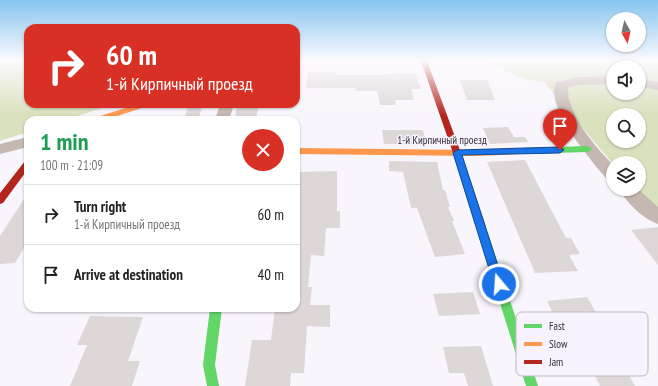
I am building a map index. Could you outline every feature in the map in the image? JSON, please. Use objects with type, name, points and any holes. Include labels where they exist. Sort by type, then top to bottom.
[{"type":"street","points":[[430,79],[457,153],[516,336]]},
{"type":"street","points":[[606,80],[579,81],[562,85],[560,93],[572,124],[588,149],[606,168]]},
{"type":"street","points":[[646,84],[658,86]]},
{"type":"street","points":[[109,116],[133,108]]},
{"type":"street","points":[[0,149],[24,143]]},
{"type":"street","name":"1-й Кирпичный проезд","points":[[300,151],[457,153],[588,149]]},
{"type":"street","points":[[0,200],[24,168]]},
{"type":"street","points":[[634,196],[658,217]]},
{"type":"street","points":[[213,386],[209,365],[216,312]]},
{"type":"street","points":[[529,376],[532,386]]},
{"type":"green space","points":[[0,79],[24,79],[24,108],[102,108],[78,116],[24,116],[24,133],[0,141]]},
{"type":"green space","points":[[526,79],[606,79],[606,100],[646,100],[646,79],[658,79],[658,207],[644,196],[646,196],[646,156],[606,156],[544,82]]},
{"type":"building","points":[[307,79],[417,79],[421,89],[411,89],[414,100],[395,100],[396,105],[380,105],[377,91],[356,91],[355,88],[306,88]]},
{"type":"building","points":[[460,80],[487,80],[495,100],[467,100]]},
{"type":"building","points":[[188,108],[202,108],[199,116],[185,116]]},
{"type":"building","points":[[236,108],[258,108],[257,116],[236,116]]},
{"type":"building","points":[[508,127],[514,137],[525,137],[528,142],[490,144],[483,128]]},
{"type":"building","points":[[382,130],[423,130],[426,144],[384,144]]},
{"type":"building","points":[[525,160],[566,238],[571,238],[580,254],[569,255],[578,271],[535,273],[487,162]]},
{"type":"building","points":[[389,161],[437,162],[443,190],[445,190],[450,207],[448,207],[454,221],[452,221],[465,254],[435,257],[417,208],[411,208],[403,172],[389,171]]},
{"type":"building","points":[[337,171],[337,211],[340,211],[340,228],[326,228],[324,256],[311,255],[308,287],[312,287],[310,305],[330,305],[330,327],[307,326],[304,373],[291,373],[290,386],[245,386],[252,340],[271,340],[274,312],[300,312],[300,172]]},
{"type":"building","points":[[24,199],[24,248],[15,263],[0,264],[0,236]]},
{"type":"building","points":[[658,227],[658,265],[631,230]]},
{"type":"building","points":[[473,292],[480,314],[439,316],[433,294]]},
{"type":"building","points":[[587,297],[596,312],[552,312],[547,301]]},
{"type":"building","points":[[90,316],[143,317],[128,361],[140,361],[132,386],[70,386],[87,345],[77,345]]},
{"type":"building","points":[[481,346],[493,386],[468,386],[464,373],[449,373],[443,347]]},
{"type":"building","points":[[595,376],[629,376],[635,386],[600,386]]},
{"type":"traffic: fast","points":[[521,151],[588,149]]},
{"type":"traffic: fast","points":[[481,227],[516,336]]},
{"type":"traffic: fast","points":[[213,386],[209,365],[216,312]]},
{"type":"traffic: fast","points":[[529,376],[532,386]]},
{"type":"traffic: slow","points":[[109,116],[133,108]]},
{"type":"traffic: slow","points":[[300,151],[476,153],[521,151]]},
{"type":"traffic: jam","points":[[430,79],[457,153],[481,227]]},
{"type":"traffic: jam","points":[[0,200],[24,168]]},
{"type":"route","points":[[499,284],[457,153],[560,150]]}]
